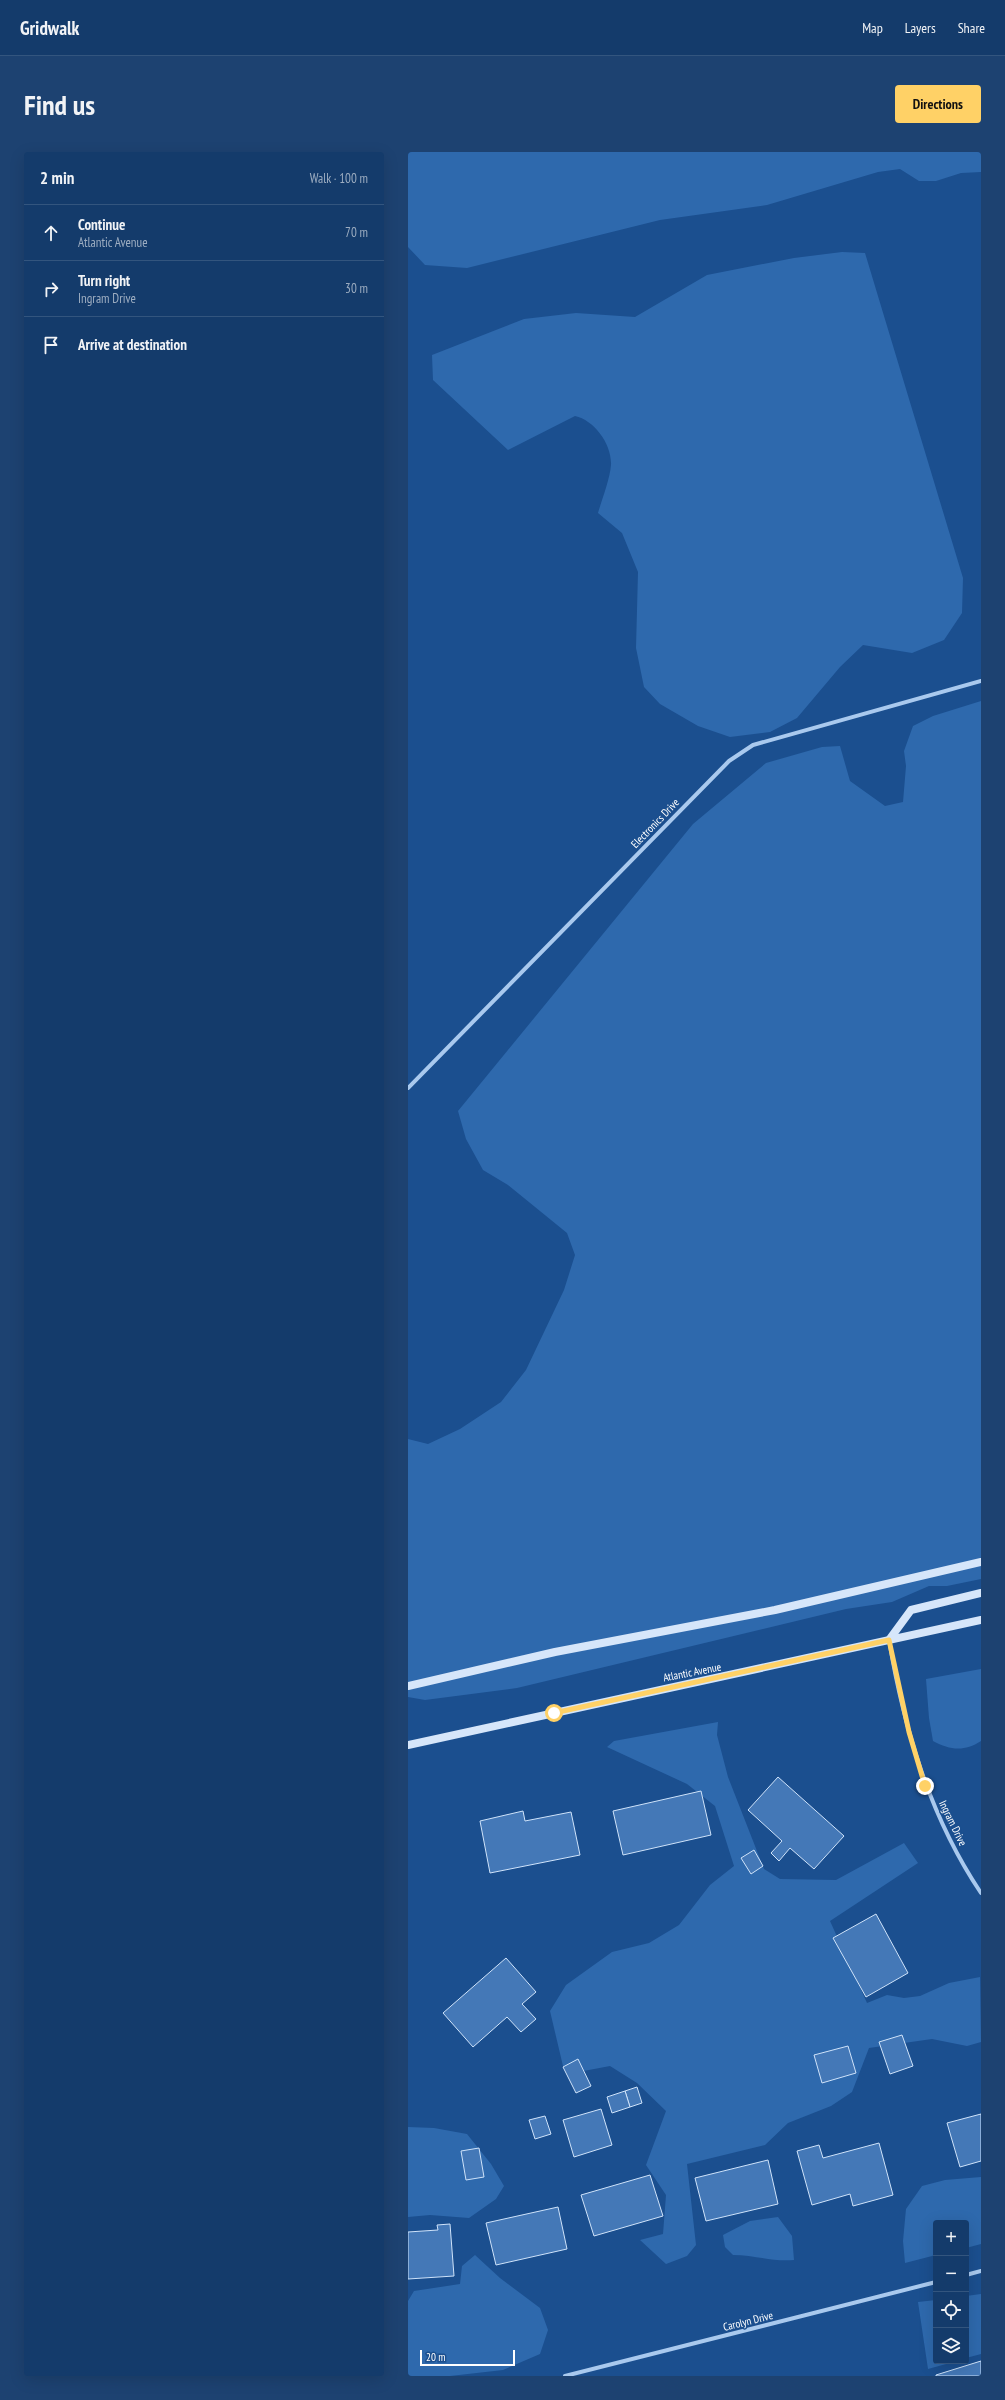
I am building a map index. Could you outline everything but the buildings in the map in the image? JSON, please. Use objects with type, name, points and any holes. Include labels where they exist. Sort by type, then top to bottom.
[{"type":"main road","points":[[408,1686],[555,1652],[775,1610],[981,1562]]},
{"type":"main road","points":[[889,1640],[911,1610],[981,1593]]},
{"type":"main road","name":"Atlantic Avenue","points":[[408,1745],[981,1620]]},
{"type":"street","name":"Electronics Drive","points":[[408,1088],[729,761],[753,746],[981,681]]},
{"type":"street","name":"Ingram Drive","points":[[889,1640],[909,1732],[925,1786],[946,1831],[981,1893]]},
{"type":"street","points":[[969,2274],[981,2271]]},
{"type":"street","name":"Carolyn Drive","points":[[565,2376],[933,2283]]},
{"type":"shaded area","points":[[408,152],[981,152],[981,172],[961,173],[936,181],[919,181],[900,169],[878,172],[767,205],[660,220],[467,268],[425,265],[408,247]]},
{"type":"shaded area","points":[[842,252],[865,253],[963,578],[962,613],[944,640],[912,653],[863,645],[840,667],[797,718],[770,732],[730,737],[698,726],[660,704],[644,687],[636,648],[638,572],[622,533],[598,513],[608,483],[611,465],[611,457],[605,441],[600,434],[589,422],[575,416],[508,450],[433,380],[432,355],[524,319],[576,313],[635,317],[707,275],[794,258]]},
{"type":"shaded area","points":[[981,701],[981,1579],[947,1586],[929,1586],[892,1602],[846,1609],[517,1688],[425,1700],[408,1697],[408,1439],[428,1444],[460,1429],[501,1402],[526,1370],[564,1290],[575,1255],[567,1233],[508,1185],[483,1170],[466,1139],[458,1111],[693,824],[766,763],[822,747],[840,746],[850,781],[885,806],[903,802],[906,766],[904,751],[913,726],[933,716]]},
{"type":"shaded area","points":[[981,1669],[981,1741],[969,1747],[951,1748],[933,1741],[929,1718],[926,1679]]},
{"type":"shaded area","points":[[718,1722],[717,1735],[728,1777],[764,1869],[780,1879],[836,1880],[904,1843],[918,1863],[830,1921],[867,2003],[887,1995],[904,1998],[920,1996],[949,1983],[980,1977],[981,2042],[967,2046],[932,2039],[869,2048],[852,2092],[831,2106],[788,2123],[765,2145],[687,2164],[696,2245],[687,2256],[666,2264],[640,2240],[663,2234],[666,2195],[646,2165],[666,2111],[637,2083],[610,2066],[573,2073],[563,2066],[550,2011],[566,1985],[612,1952],[649,1943],[679,1925],[710,1885],[734,1866],[715,1806],[687,1784],[607,1747],[614,1741]]},
{"type":"shaded area","points":[[408,2127],[434,2128],[467,2134],[491,2164],[504,2186],[496,2199],[469,2218],[430,2215],[408,2217]]},
{"type":"shaded area","points":[[981,2177],[981,2244],[969,2247],[969,2220],[933,2220],[933,2256],[905,2263],[903,2241],[906,2209],[922,2186],[945,2180]]},
{"type":"shaded area","points":[[778,2217],[792,2236],[794,2260],[779,2260],[733,2255],[725,2247],[723,2235],[750,2221]]},
{"type":"shaded area","points":[[475,2255],[500,2278],[540,2308],[548,2330],[540,2354],[503,2370],[450,2376],[408,2376],[408,2301],[414,2291],[460,2284],[462,2266]]},
{"type":"shaded area","points":[[981,2294],[981,2354],[969,2357],[969,2328],[969,2296]]},
{"type":"shaded area","points":[[933,2300],[933,2364],[946,2364],[928,2369],[918,2302]]},
{"type":"route","points":[[554,1713],[587,1704],[749,1672],[889,1640],[894,1669],[909,1732],[925,1786]]}]
